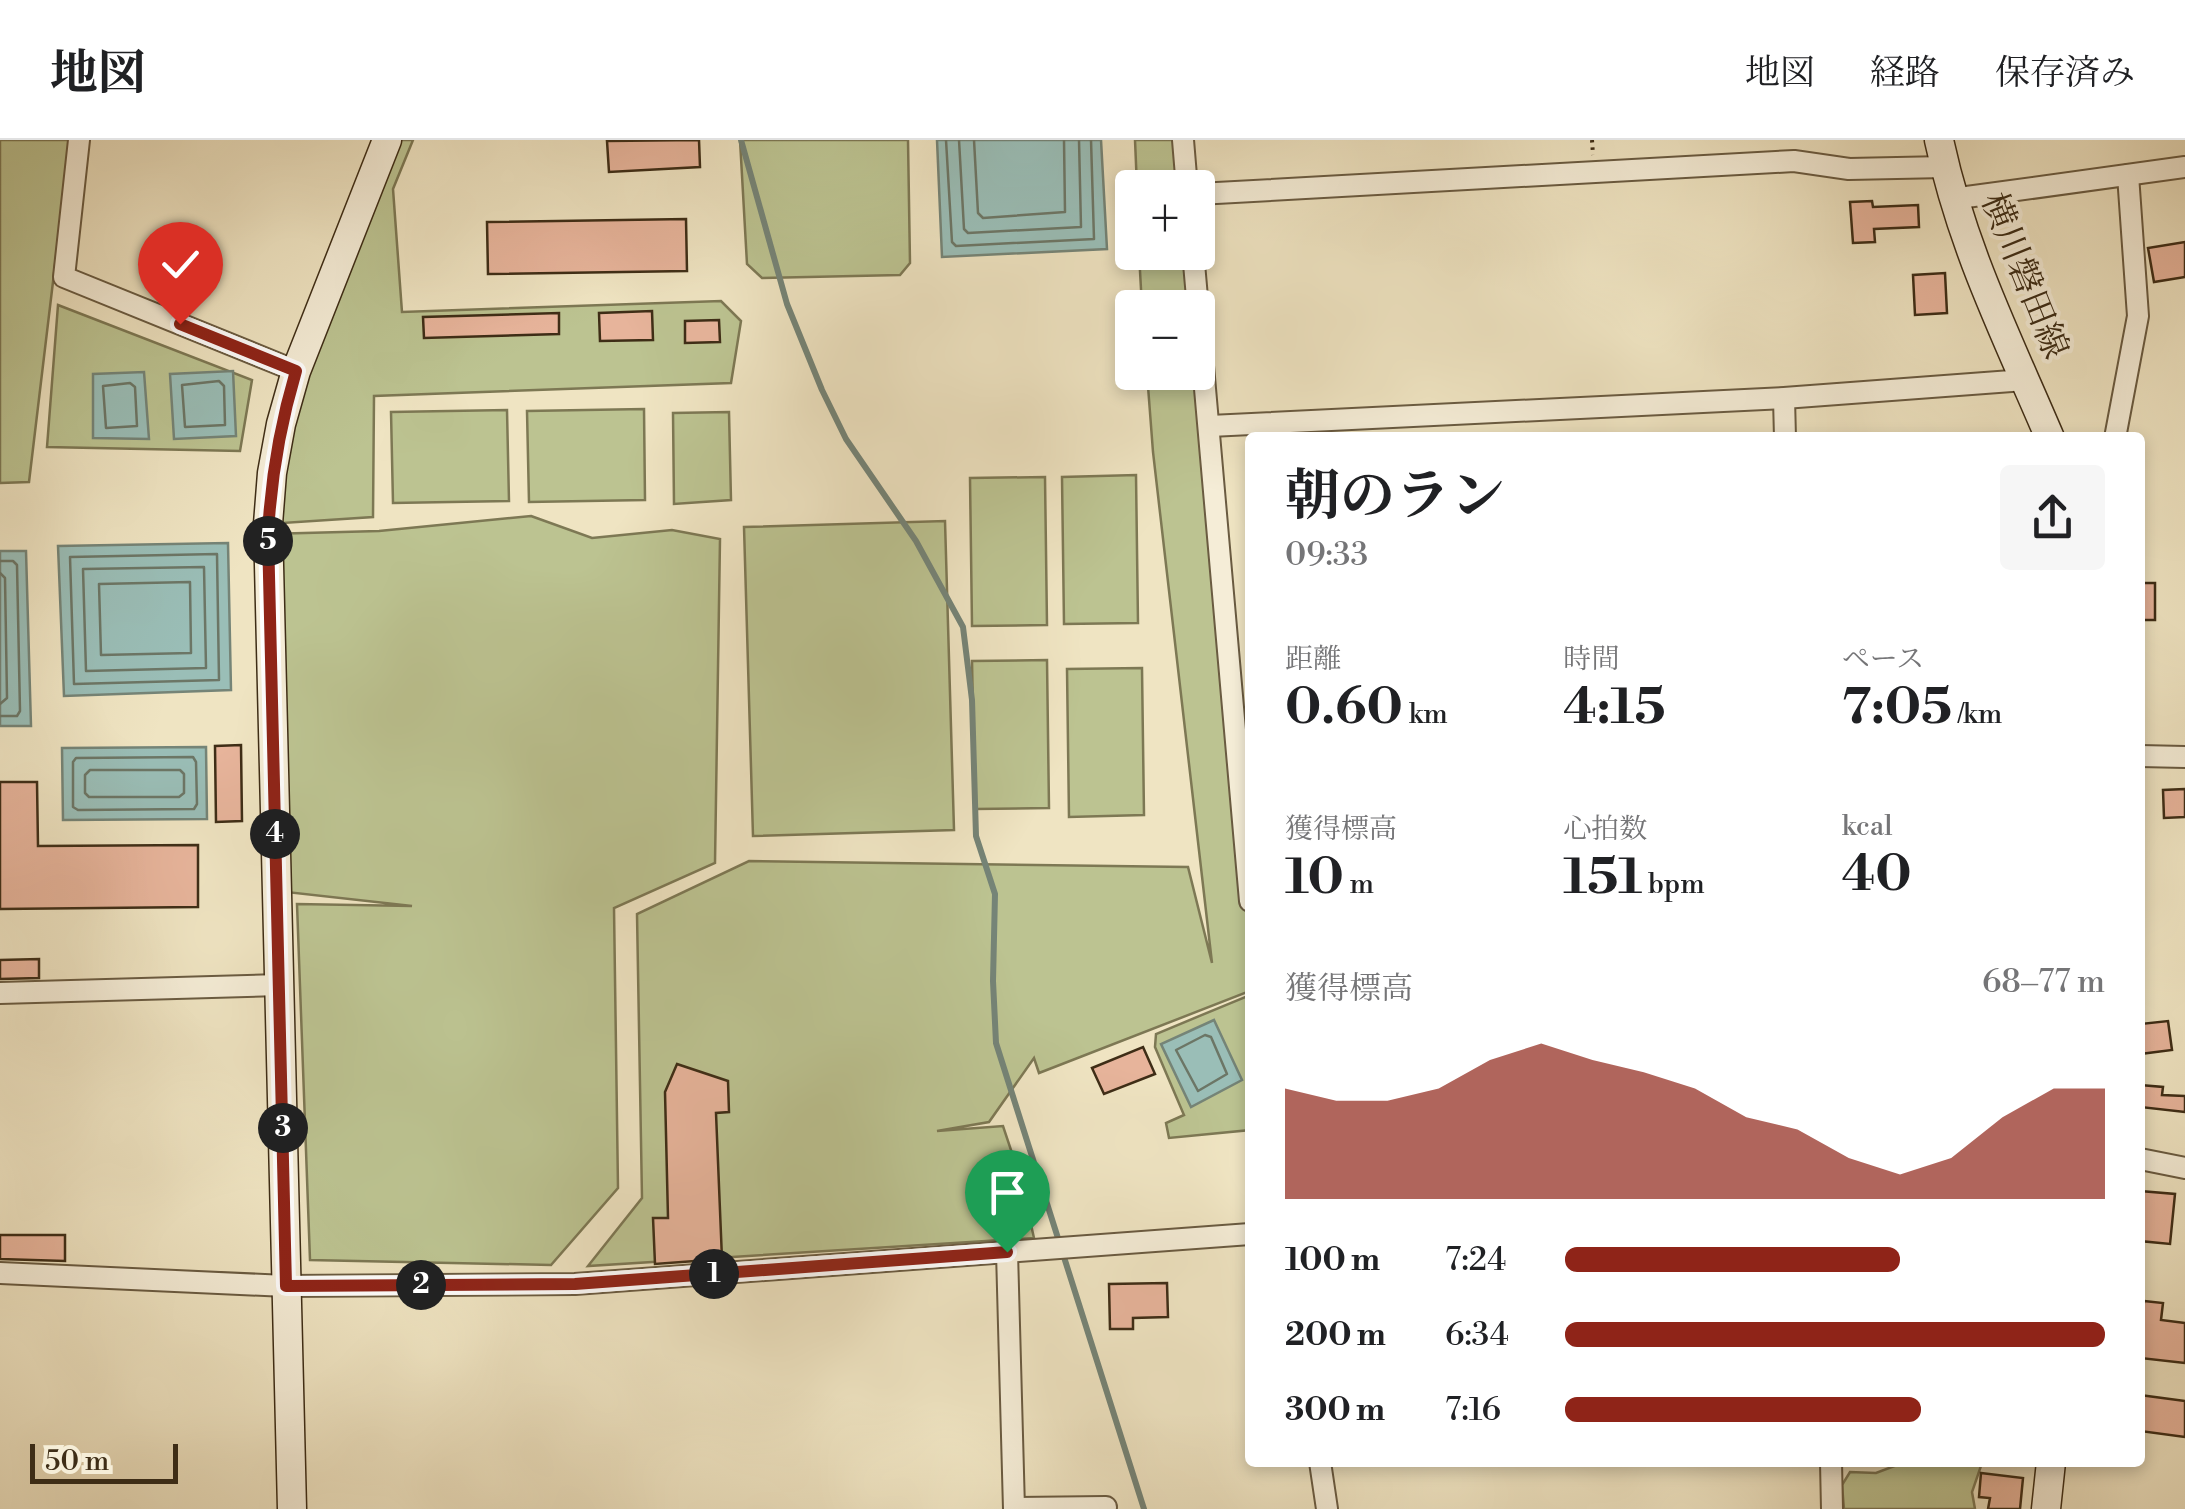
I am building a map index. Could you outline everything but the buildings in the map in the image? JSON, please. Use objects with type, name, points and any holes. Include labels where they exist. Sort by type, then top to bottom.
[{"type":"street","points":[[79,140],[64,277],[296,371]]},
{"type":"street","points":[[292,1509],[268,534],[275,456],[296,371],[387,140]]},
{"type":"street","points":[[1183,140],[1186,170]]},
{"type":"street","points":[[1215,193],[1794,162],[1849,169],[1942,154]]},
{"type":"street","name":"横川磐田線","points":[[1942,154],[1952,199],[1988,302],[2047,432]]},
{"type":"street","points":[[1952,199],[2185,168]]},
{"type":"street","points":[[2116,432],[2138,316],[2128,175]]},
{"type":"street","points":[[1195,270],[1244,760]]},
{"type":"street","points":[[1210,426],[1784,398],[2025,380]]},
{"type":"street","points":[[1784,398],[1786,432]]},
{"type":"street","points":[[2145,756],[2185,757]]},
{"type":"street","points":[[0,994],[279,985]]},
{"type":"street","points":[[2145,1159],[2185,1168]]},
{"type":"street","points":[[0,1273],[286,1286],[575,1284],[1245,1234]]},
{"type":"street","points":[[1007,1252],[1014,1509],[1106,1507]]},
{"type":"street","points":[[1321,1467],[1327,1509]]},
{"type":"street","points":[[1831,1467],[1832,1509]]},
{"type":"street","points":[[2046,1509],[2050,1467]]},
{"type":"green space","points":[[0,140],[70,140],[29,482],[0,483]]},
{"type":"green space","points":[[388,140],[413,140],[393,189],[402,312],[721,301],[741,321],[731,383],[374,396],[373,517],[268,524],[286,406]]},
{"type":"green space","points":[[740,140],[908,140],[910,263],[900,275],[762,278],[747,264]]},
{"type":"green space","points":[[1135,140],[1178,140],[1181,170],[1136,170]]},
{"type":"green space","points":[[1140,270],[1191,270],[1192,290],[1141,290]]},
{"type":"green space","points":[[58,305],[252,380],[240,451],[47,447]]},
{"type":"green space","points":[[1148,390],[1200,390],[1245,847],[1245,993],[1039,1073],[1034,1058],[989,1122],[937,1131],[1003,1126],[1034,1238],[588,1266],[642,1198],[637,914],[749,861],[1188,867],[1212,963]]},
{"type":"green space","points":[[644,409],[645,500],[529,502],[527,411]]},
{"type":"green space","points":[[507,410],[509,501],[393,503],[391,412]]},
{"type":"green space","points":[[729,412],[731,500],[674,504],[673,413]]},
{"type":"green space","points":[[1136,475],[1138,623],[1064,624],[1062,477]]},
{"type":"green space","points":[[1045,477],[1047,625],[972,626],[970,478]]},
{"type":"green space","points":[[531,516],[592,538],[672,530],[720,539],[715,863],[614,908],[618,1188],[551,1265],[310,1260],[297,904],[412,906],[277,891],[268,534],[379,531]]},
{"type":"green space","points":[[945,521],[954,830],[753,836],[744,527]]},
{"type":"green space","points":[[1047,660],[1049,808],[975,809],[972,661]]},
{"type":"green space","points":[[1142,668],[1144,815],[1069,817],[1067,669]]},
{"type":"green space","points":[[1245,997],[1245,1130],[1169,1138],[1166,1123],[1184,1115],[1155,1047],[1156,1034]]},
{"type":"green space","points":[[1892,1467],[1981,1467],[1972,1492],[1975,1509],[1844,1509],[1842,1485],[1850,1472],[1876,1473]]},
{"type":"water","points":[[937,140],[1101,140],[1107,249],[942,257]]},
{"type":"water","points":[[233,371],[236,436],[174,439],[170,374]]},
{"type":"water","points":[[144,372],[149,439],[93,438],[93,374]]},
{"type":"water","points":[[228,543],[231,690],[64,696],[58,546]]},
{"type":"water","points":[[0,551],[26,551],[31,726],[0,726]]},
{"type":"water","points":[[206,747],[207,819],[63,820],[62,748]]},
{"type":"water","points":[[1214,1020],[1242,1080],[1191,1107],[1161,1044]]},
{"type":"waterway","points":[[741,140],[787,304],[822,390],[846,439],[916,541],[963,627],[972,700],[976,836],[995,894],[996,1043],[1144,1509]]},
{"type":"route","points":[[180,324],[296,371],[272,473],[268,534],[286,1286],[575,1284],[1007,1252]]}]
